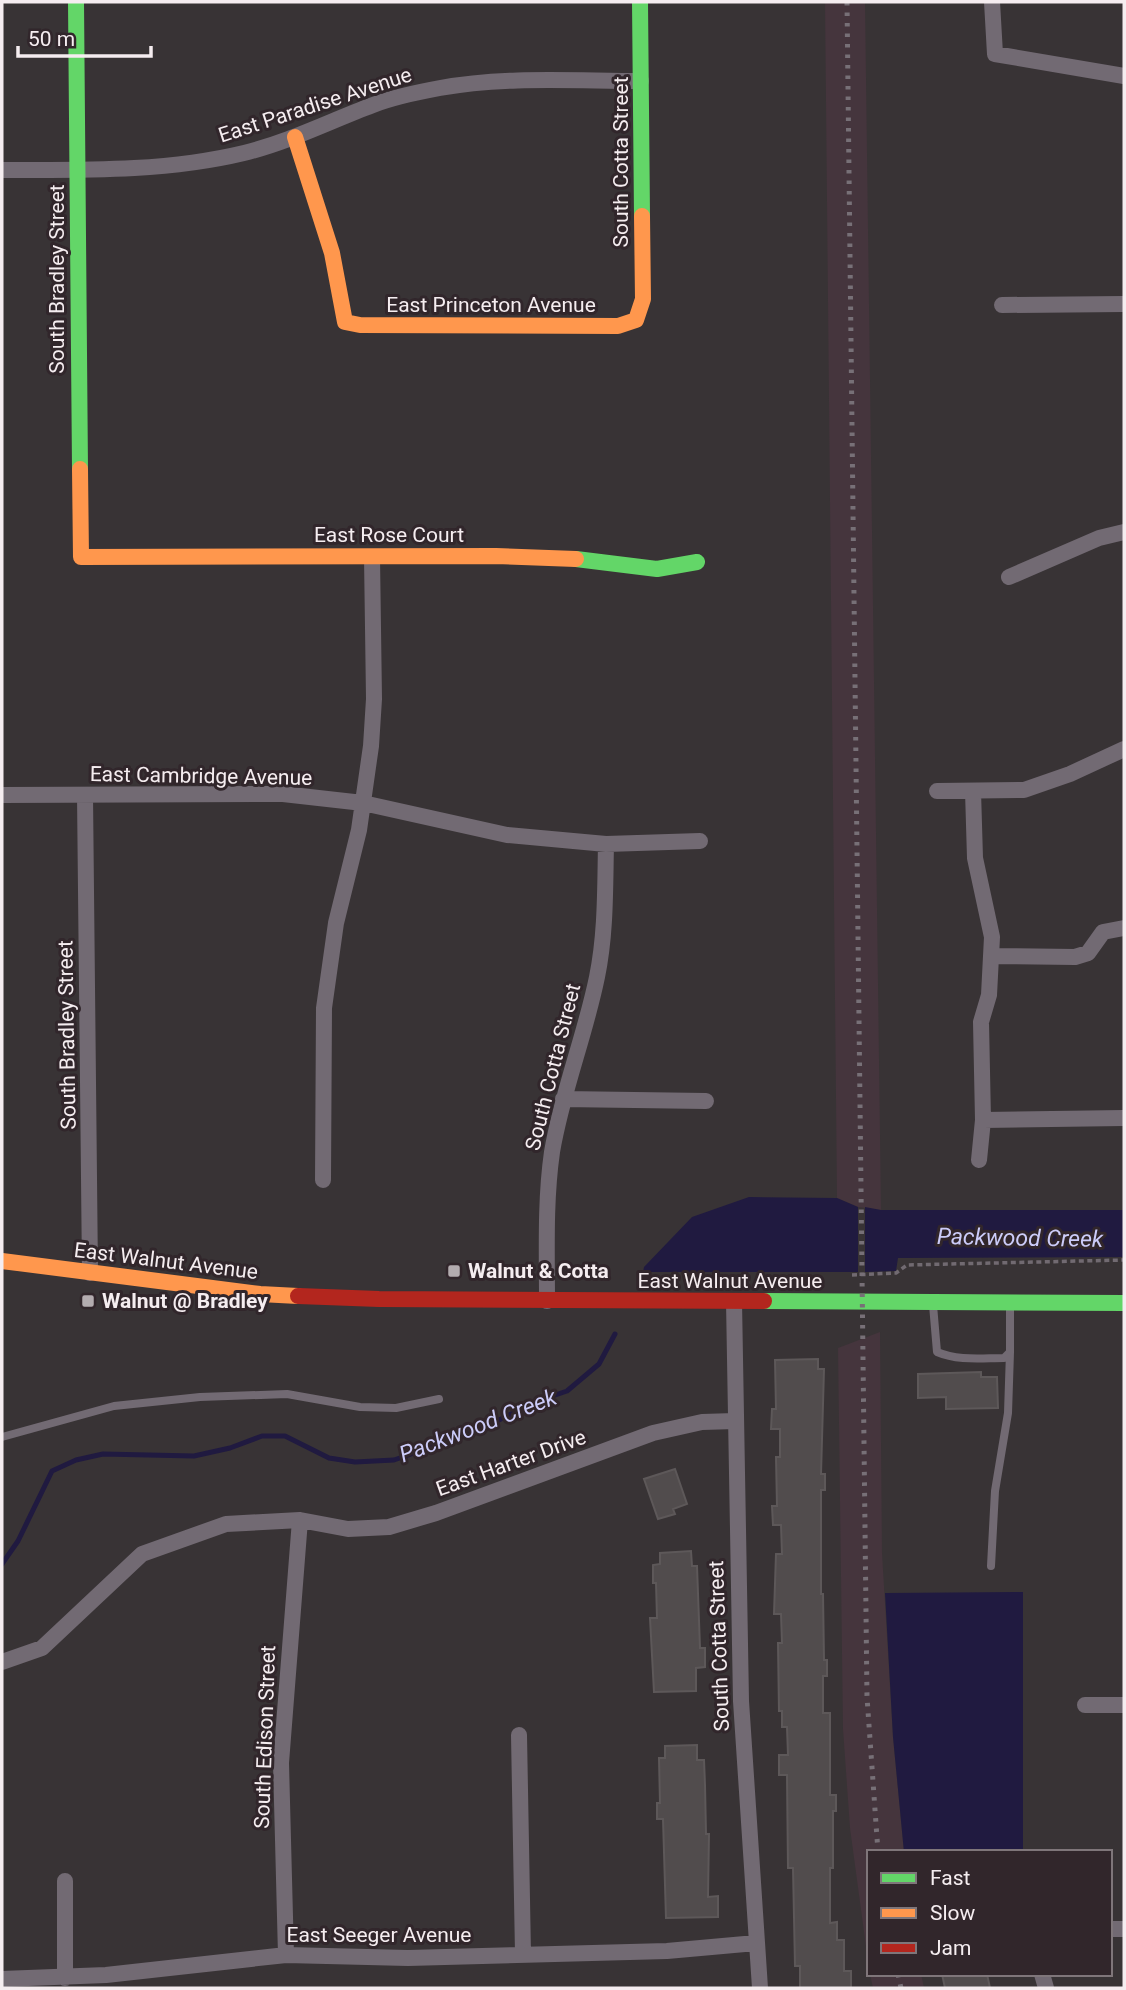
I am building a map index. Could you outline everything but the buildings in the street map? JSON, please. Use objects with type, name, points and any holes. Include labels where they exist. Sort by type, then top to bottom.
[{"type":"street","name":"South Bradley Street","points":[[76,2],[81,556]]},
{"type":"street","name":"South Cotta Street","points":[[636,320],[643,299],[640,2]]},
{"type":"street","points":[[992,2],[995,54],[1124,76]]},
{"type":"street","name":"East Paradise Avenue","points":[[2,170],[78,170],[195,163],[246,152],[295,137],[376,103],[442,88],[502,81],[641,81]]},
{"type":"street","name":"East Princeton Avenue","points":[[295,137],[332,253],[345,322],[360,326],[618,326],[636,320]]},
{"type":"street","points":[[1002,305],[1124,304]]},
{"type":"street","points":[[1009,576],[1099,538],[1124,532]]},
{"type":"street","name":"East Rose Court","points":[[81,556],[556,557],[657,569],[697,562]]},
{"type":"street","points":[[323,1180],[324,1007],[336,923],[359,830],[371,746],[374,699],[372,557]]},
{"type":"street","points":[[937,792],[1024,790],[1070,774],[1124,749]]},
{"type":"street","points":[[973,792],[975,858],[992,937],[989,995],[981,1022],[983,1120],[979,1160]]},
{"type":"street","name":"East Cambridge Avenue","points":[[2,795],[283,794],[363,803],[507,835],[606,844],[699,841]]},
{"type":"street","name":"South Bradley Street","points":[[85,795],[90,1273]]},
{"type":"street","name":"South Cotta Street","points":[[547,1301],[548,1198],[552,1153],[563,1099],[585,1031],[598,974],[604,915],[606,844]]},
{"type":"street","points":[[992,956],[1074,957],[1088,953],[1103,932],[1124,928]]},
{"type":"street","points":[[563,1099],[706,1101]]},
{"type":"street","points":[[983,1120],[1124,1118]]},
{"type":"street","name":"East Walnut Avenue","points":[[2,1261],[260,1294],[379,1300],[1124,1303]]},
{"type":"street","name":"South Cotta Street","points":[[734,1301],[741,1701],[760,1988]]},
{"type":"street","name":"East Harter Drive","points":[[2,1662],[42,1648],[142,1554],[226,1524],[300,1520],[348,1529],[401,1524],[653,1433],[702,1422],[736,1421]]},
{"type":"street","name":"South Edison Street","points":[[286,1955],[281,1763],[300,1520]]},
{"type":"street","points":[[1085,1705],[1124,1705]]},
{"type":"street","points":[[519,1735],[523,1954]]},
{"type":"street","points":[[65,1881],[65,1978]]},
{"type":"street","name":"East Seeger Avenue","points":[[2,1979],[65,1978],[286,1955],[408,1958],[667,1951],[756,1943]]},
{"type":"lane","points":[[932,1302],[937,1352],[951,1358],[983,1359],[1004,1358],[1010,1352]]},
{"type":"lane","points":[[992,1566],[995,1491],[1008,1413],[1010,1303]]},
{"type":"lane","points":[[2,1437],[114,1406],[200,1397],[287,1394],[360,1407],[396,1408],[439,1399]]},
{"type":"path","points":[[852,1275],[896,1273],[907,1265],[1124,1260]]},
{"type":"shaded area","points":[[825,2],[865,2],[881,1210],[858,1207],[837,1198]]},
{"type":"shaded area","points":[[880,1332],[882,1553],[893,1737],[904,1850],[867,1850],[867,1954],[850,1828],[843,1729],[838,1348]]},
{"type":"shaded area","points":[[870,1976],[921,1976],[924,1988],[873,1988]]},
{"type":"water","points":[[749,1197],[837,1198],[858,1207],[858,1272],[643,1272],[644,1267],[692,1217]]},
{"type":"water","points":[[865,1207],[881,1210],[1124,1210],[1124,1257],[898,1258],[896,1271],[865,1272]]},
{"type":"water","points":[[1023,1592],[1023,1850],[904,1850],[893,1737],[885,1593]]},
{"type":"waterway","name":"Packwood Creek","points":[[2,1564],[18,1541],[52,1471],[76,1460],[103,1454],[194,1456],[230,1448],[262,1436],[285,1436],[329,1458],[355,1462],[394,1460],[477,1431],[535,1402],[567,1391],[599,1364],[615,1334]]},
{"type":"railway","points":[[847,2],[867,1697],[878,1850]]},
{"type":"railway","points":[[898,1976],[901,1988]]},
{"type":"traffic: fast","points":[[76,2],[80,469]]},
{"type":"traffic: fast","points":[[640,2],[642,216]]},
{"type":"traffic: fast","points":[[576,559],[657,569],[697,562]]},
{"type":"traffic: fast","points":[[764,1301],[1124,1303]]},
{"type":"traffic: slow","points":[[295,137],[332,253],[345,322],[360,325],[618,326],[636,320],[643,299],[642,216]]},
{"type":"traffic: slow","points":[[80,469],[81,557],[496,556],[576,559]]},
{"type":"traffic: slow","points":[[2,1261],[260,1294],[298,1296]]},
{"type":"traffic: jam","points":[[298,1296],[379,1299],[764,1301]]},
{"type":"place","name":"Walnut & Cotta","points":[[454,1271]]},
{"type":"place","name":"Walnut @ Bradley","points":[[88,1301]]}]
